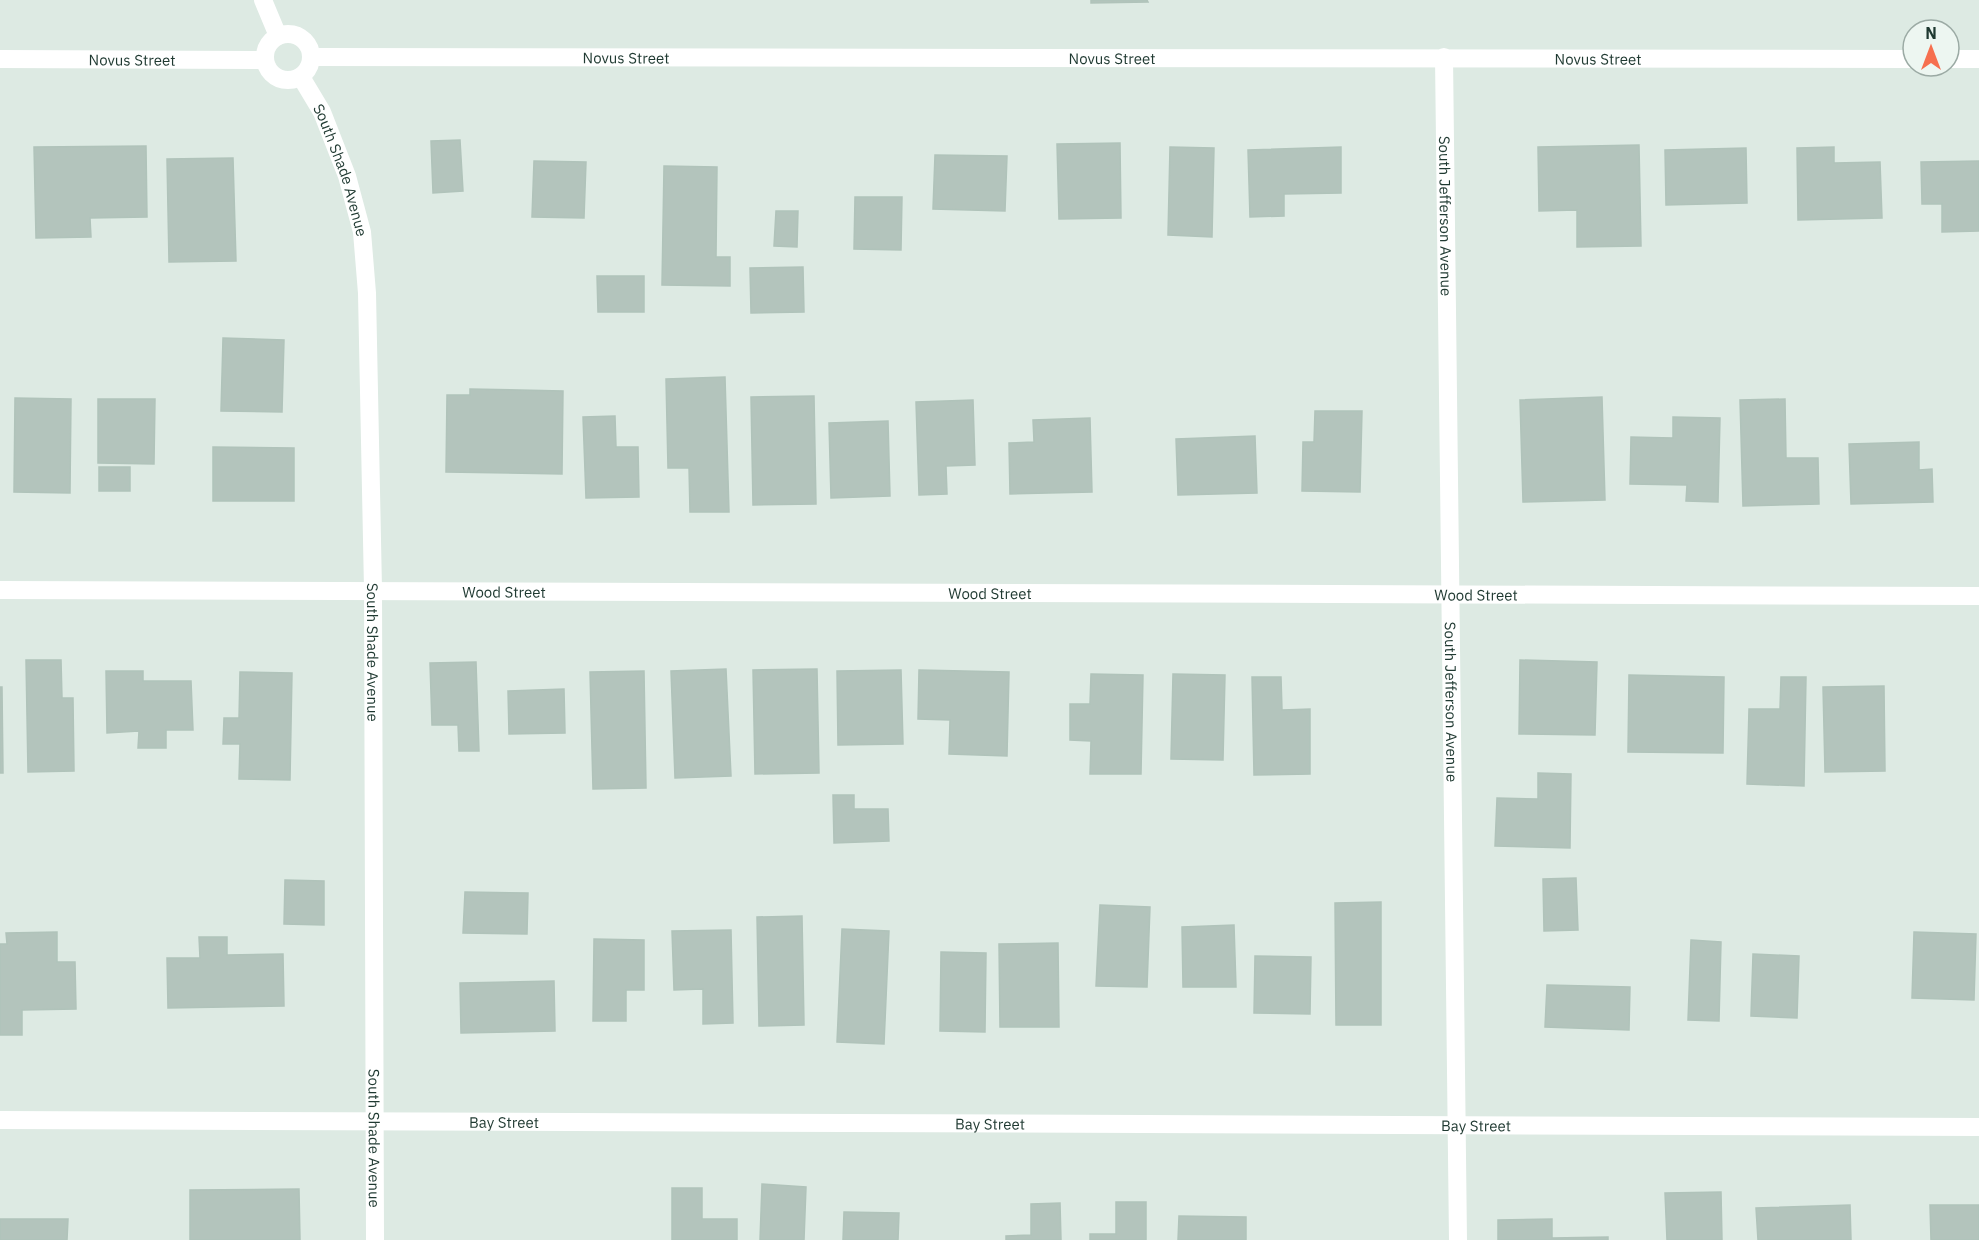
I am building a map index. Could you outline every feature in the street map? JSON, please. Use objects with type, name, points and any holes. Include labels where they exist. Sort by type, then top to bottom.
[{"type":"street","points":[[263,0],[278,36]]},
{"type":"street","points":[[293,34],[300,37],[310,49],[311,57],[310,65],[301,77],[286,81],[278,79],[267,69],[264,60],[267,46],[278,36],[293,34]]},
{"type":"street","name":"Novus Street","points":[[311,57],[1901,59]]},
{"type":"street","name":"South Jefferson Avenue","points":[[1444,57],[1459,1125],[1458,1240]]},
{"type":"street","name":"Novus Street","points":[[0,59],[264,60]]},
{"type":"street","points":[[1961,59],[1979,59]]},
{"type":"street","name":"South Shade Avenue","points":[[301,77],[322,112],[342,163],[362,232],[367,292],[373,589],[375,1240]]},
{"type":"street","name":"Wood Street","points":[[0,590],[373,589],[1979,596]]},
{"type":"street","name":"Bay Street","points":[[0,1120],[1979,1128]]},
{"type":"building","points":[[1091,0],[1147,0],[1148,2],[1091,3]]},
{"type":"building","points":[[460,140],[463,191],[433,193],[431,141]]},
{"type":"building","points":[[1120,143],[1121,218],[1059,219],[1057,144]]},
{"type":"building","points":[[1639,145],[1641,246],[1577,247],[1577,210],[1539,211],[1538,147]]},
{"type":"building","points":[[146,146],[147,217],[90,218],[91,237],[36,238],[34,147]]},
{"type":"building","points":[[1170,147],[1214,148],[1212,237],[1168,235]]},
{"type":"building","points":[[1341,147],[1341,193],[1284,194],[1284,216],[1250,217],[1248,150]]},
{"type":"building","points":[[1834,147],[1834,163],[1880,162],[1882,218],[1798,220],[1797,148]]},
{"type":"building","points":[[1746,148],[1747,203],[1666,205],[1665,150]]},
{"type":"building","points":[[935,155],[1007,156],[1005,211],[933,209]]},
{"type":"building","points":[[233,158],[236,261],[169,262],[167,159]]},
{"type":"building","points":[[534,161],[586,162],[584,218],[532,217]]},
{"type":"building","points":[[1979,161],[1979,231],[1942,232],[1942,204],[1922,204],[1921,162]]},
{"type":"building","points":[[664,166],[717,167],[716,257],[730,257],[730,286],[662,285]]},
{"type":"building","points":[[855,197],[902,197],[901,250],[854,249]]},
{"type":"building","points":[[776,211],[798,211],[797,247],[774,246]]},
{"type":"building","points":[[803,267],[804,312],[751,313],[750,268]]},
{"type":"building","points":[[597,276],[644,276],[644,312],[598,312]]},
{"type":"building","points":[[223,338],[284,340],[282,412],[221,411]]},
{"type":"building","points":[[725,377],[729,512],[690,512],[689,468],[668,468],[666,379]]},
{"type":"building","points":[[470,389],[563,391],[562,474],[446,472],[447,395],[470,395]]},
{"type":"building","points":[[814,396],[816,504],[753,505],[751,397]]},
{"type":"building","points":[[1602,397],[1605,500],[1523,502],[1520,400]]},
{"type":"building","points":[[15,398],[71,399],[70,493],[14,492]]},
{"type":"building","points":[[98,399],[155,399],[154,464],[98,463]]},
{"type":"building","points":[[1785,399],[1786,458],[1818,458],[1819,504],[1743,506],[1740,400]]},
{"type":"building","points":[[973,400],[975,465],[946,466],[947,494],[919,495],[916,402]]},
{"type":"building","points":[[1315,411],[1362,411],[1360,492],[1302,491],[1303,442],[1314,442]]},
{"type":"building","points":[[615,416],[616,447],[638,447],[639,497],[586,498],[583,417]]},
{"type":"building","points":[[1673,417],[1720,418],[1718,502],[1686,501],[1687,485],[1630,484],[1631,437],[1673,438]]},
{"type":"building","points":[[1090,418],[1092,492],[1010,494],[1009,443],[1034,442],[1033,420]]},
{"type":"building","points":[[888,421],[890,496],[831,498],[829,423]]},
{"type":"building","points":[[1255,436],[1257,493],[1178,495],[1176,439]]},
{"type":"building","points":[[1919,442],[1919,470],[1932,469],[1933,502],[1851,504],[1849,444]]},
{"type":"building","points":[[213,447],[294,448],[294,501],[213,501]]},
{"type":"building","points":[[99,467],[130,467],[130,491],[99,491]]},
{"type":"building","points":[[26,660],[61,660],[62,698],[73,698],[74,771],[28,772]]},
{"type":"building","points":[[1520,660],[1597,662],[1595,735],[1519,734]]},
{"type":"building","points":[[476,662],[479,751],[459,751],[458,725],[432,725],[430,663]]},
{"type":"building","points":[[726,669],[731,776],[675,778],[671,671]]},
{"type":"building","points":[[817,669],[819,773],[755,774],[753,670]]},
{"type":"building","points":[[901,670],[903,744],[838,745],[837,671]]},
{"type":"building","points":[[919,670],[1009,672],[1007,756],[949,754],[950,720],[918,719]]},
{"type":"building","points":[[106,671],[143,671],[143,681],[191,681],[193,730],[166,730],[166,748],[138,748],[139,731],[107,733]]},
{"type":"building","points":[[644,671],[646,788],[593,789],[590,672]]},
{"type":"building","points":[[240,672],[292,673],[290,780],[239,779],[240,744],[223,744],[224,718],[239,718]]},
{"type":"building","points":[[1091,674],[1143,675],[1141,774],[1090,774],[1091,741],[1070,740],[1070,704],[1090,704]]},
{"type":"building","points":[[1173,674],[1225,675],[1223,760],[1171,759]]},
{"type":"building","points":[[1629,675],[1724,677],[1723,753],[1628,752]]},
{"type":"building","points":[[1252,677],[1281,677],[1282,710],[1310,709],[1310,774],[1254,775]]},
{"type":"building","points":[[1781,677],[1806,677],[1804,786],[1747,784],[1749,709],[1780,709]]},
{"type":"building","points":[[1884,686],[1885,771],[1825,772],[1823,687]]},
{"type":"building","points":[[0,687],[2,687],[3,773],[0,773]]},
{"type":"building","points":[[564,689],[565,733],[509,734],[508,691]]},
{"type":"building","points":[[1538,773],[1571,774],[1570,848],[1495,846],[1497,798],[1538,799]]},
{"type":"building","points":[[833,795],[854,795],[854,809],[888,809],[889,841],[834,843]]},
{"type":"building","points":[[1576,878],[1578,930],[1544,931],[1543,879]]},
{"type":"building","points":[[285,880],[324,881],[324,925],[284,924]]},
{"type":"building","points":[[465,892],[528,893],[527,934],[463,933]]},
{"type":"building","points":[[1381,902],[1381,1025],[1336,1025],[1335,903]]},
{"type":"building","points":[[1100,905],[1150,907],[1147,987],[1096,986]]},
{"type":"building","points":[[802,916],[804,1025],[759,1026],[757,917]]},
{"type":"building","points":[[1234,925],[1236,987],[1183,987],[1182,927]]},
{"type":"building","points":[[842,929],[889,931],[884,1044],[837,1042]]},
{"type":"building","points":[[731,930],[733,1023],[703,1024],[703,989],[674,990],[672,931]]},
{"type":"building","points":[[57,932],[57,962],[75,962],[76,1009],[22,1010],[22,1035],[0,1035],[0,944],[7,944],[6,933]]},
{"type":"building","points":[[1914,932],[1976,934],[1974,1000],[1912,998]]},
{"type":"building","points":[[199,937],[227,937],[227,955],[283,954],[284,1006],[168,1008],[167,958],[200,958]]},
{"type":"building","points":[[594,939],[644,940],[644,990],[626,990],[626,1021],[593,1021]]},
{"type":"building","points":[[1691,940],[1721,942],[1719,1021],[1688,1020]]},
{"type":"building","points":[[1058,943],[1059,1027],[1000,1027],[999,944]]},
{"type":"building","points":[[941,952],[986,953],[985,1032],[940,1031]]},
{"type":"building","points":[[1753,954],[1799,956],[1797,1018],[1751,1016]]},
{"type":"building","points":[[1255,956],[1311,957],[1310,1014],[1254,1013]]},
{"type":"building","points":[[554,981],[555,1031],[461,1033],[460,983]]},
{"type":"building","points":[[1547,985],[1630,987],[1629,1030],[1545,1027]]},
{"type":"building","points":[[762,1184],[806,1187],[804,1240],[760,1240]]},
{"type":"building","points":[[672,1188],[702,1188],[702,1219],[737,1219],[737,1240],[672,1240]]},
{"type":"building","points":[[299,1189],[300,1240],[190,1240],[190,1190]]},
{"type":"building","points":[[1721,1192],[1722,1240],[1667,1240],[1665,1193]]},
{"type":"building","points":[[1116,1202],[1146,1202],[1146,1240],[1090,1240],[1090,1234],[1116,1234]]},
{"type":"building","points":[[1060,1203],[1061,1240],[1006,1240],[1006,1236],[1031,1235],[1031,1204]]},
{"type":"building","points":[[1850,1205],[1851,1240],[1758,1240],[1756,1208]]},
{"type":"building","points":[[1930,1205],[1979,1205],[1979,1240],[1931,1240]]},
{"type":"building","points":[[844,1212],[899,1213],[898,1240],[843,1240]]},
{"type":"building","points":[[1179,1216],[1246,1217],[1246,1240],[1178,1240]]},
{"type":"building","points":[[0,1219],[68,1219],[67,1240],[0,1240]]},
{"type":"building","points":[[1552,1219],[1552,1238],[1608,1237],[1608,1240],[1498,1240],[1498,1220]]}]
